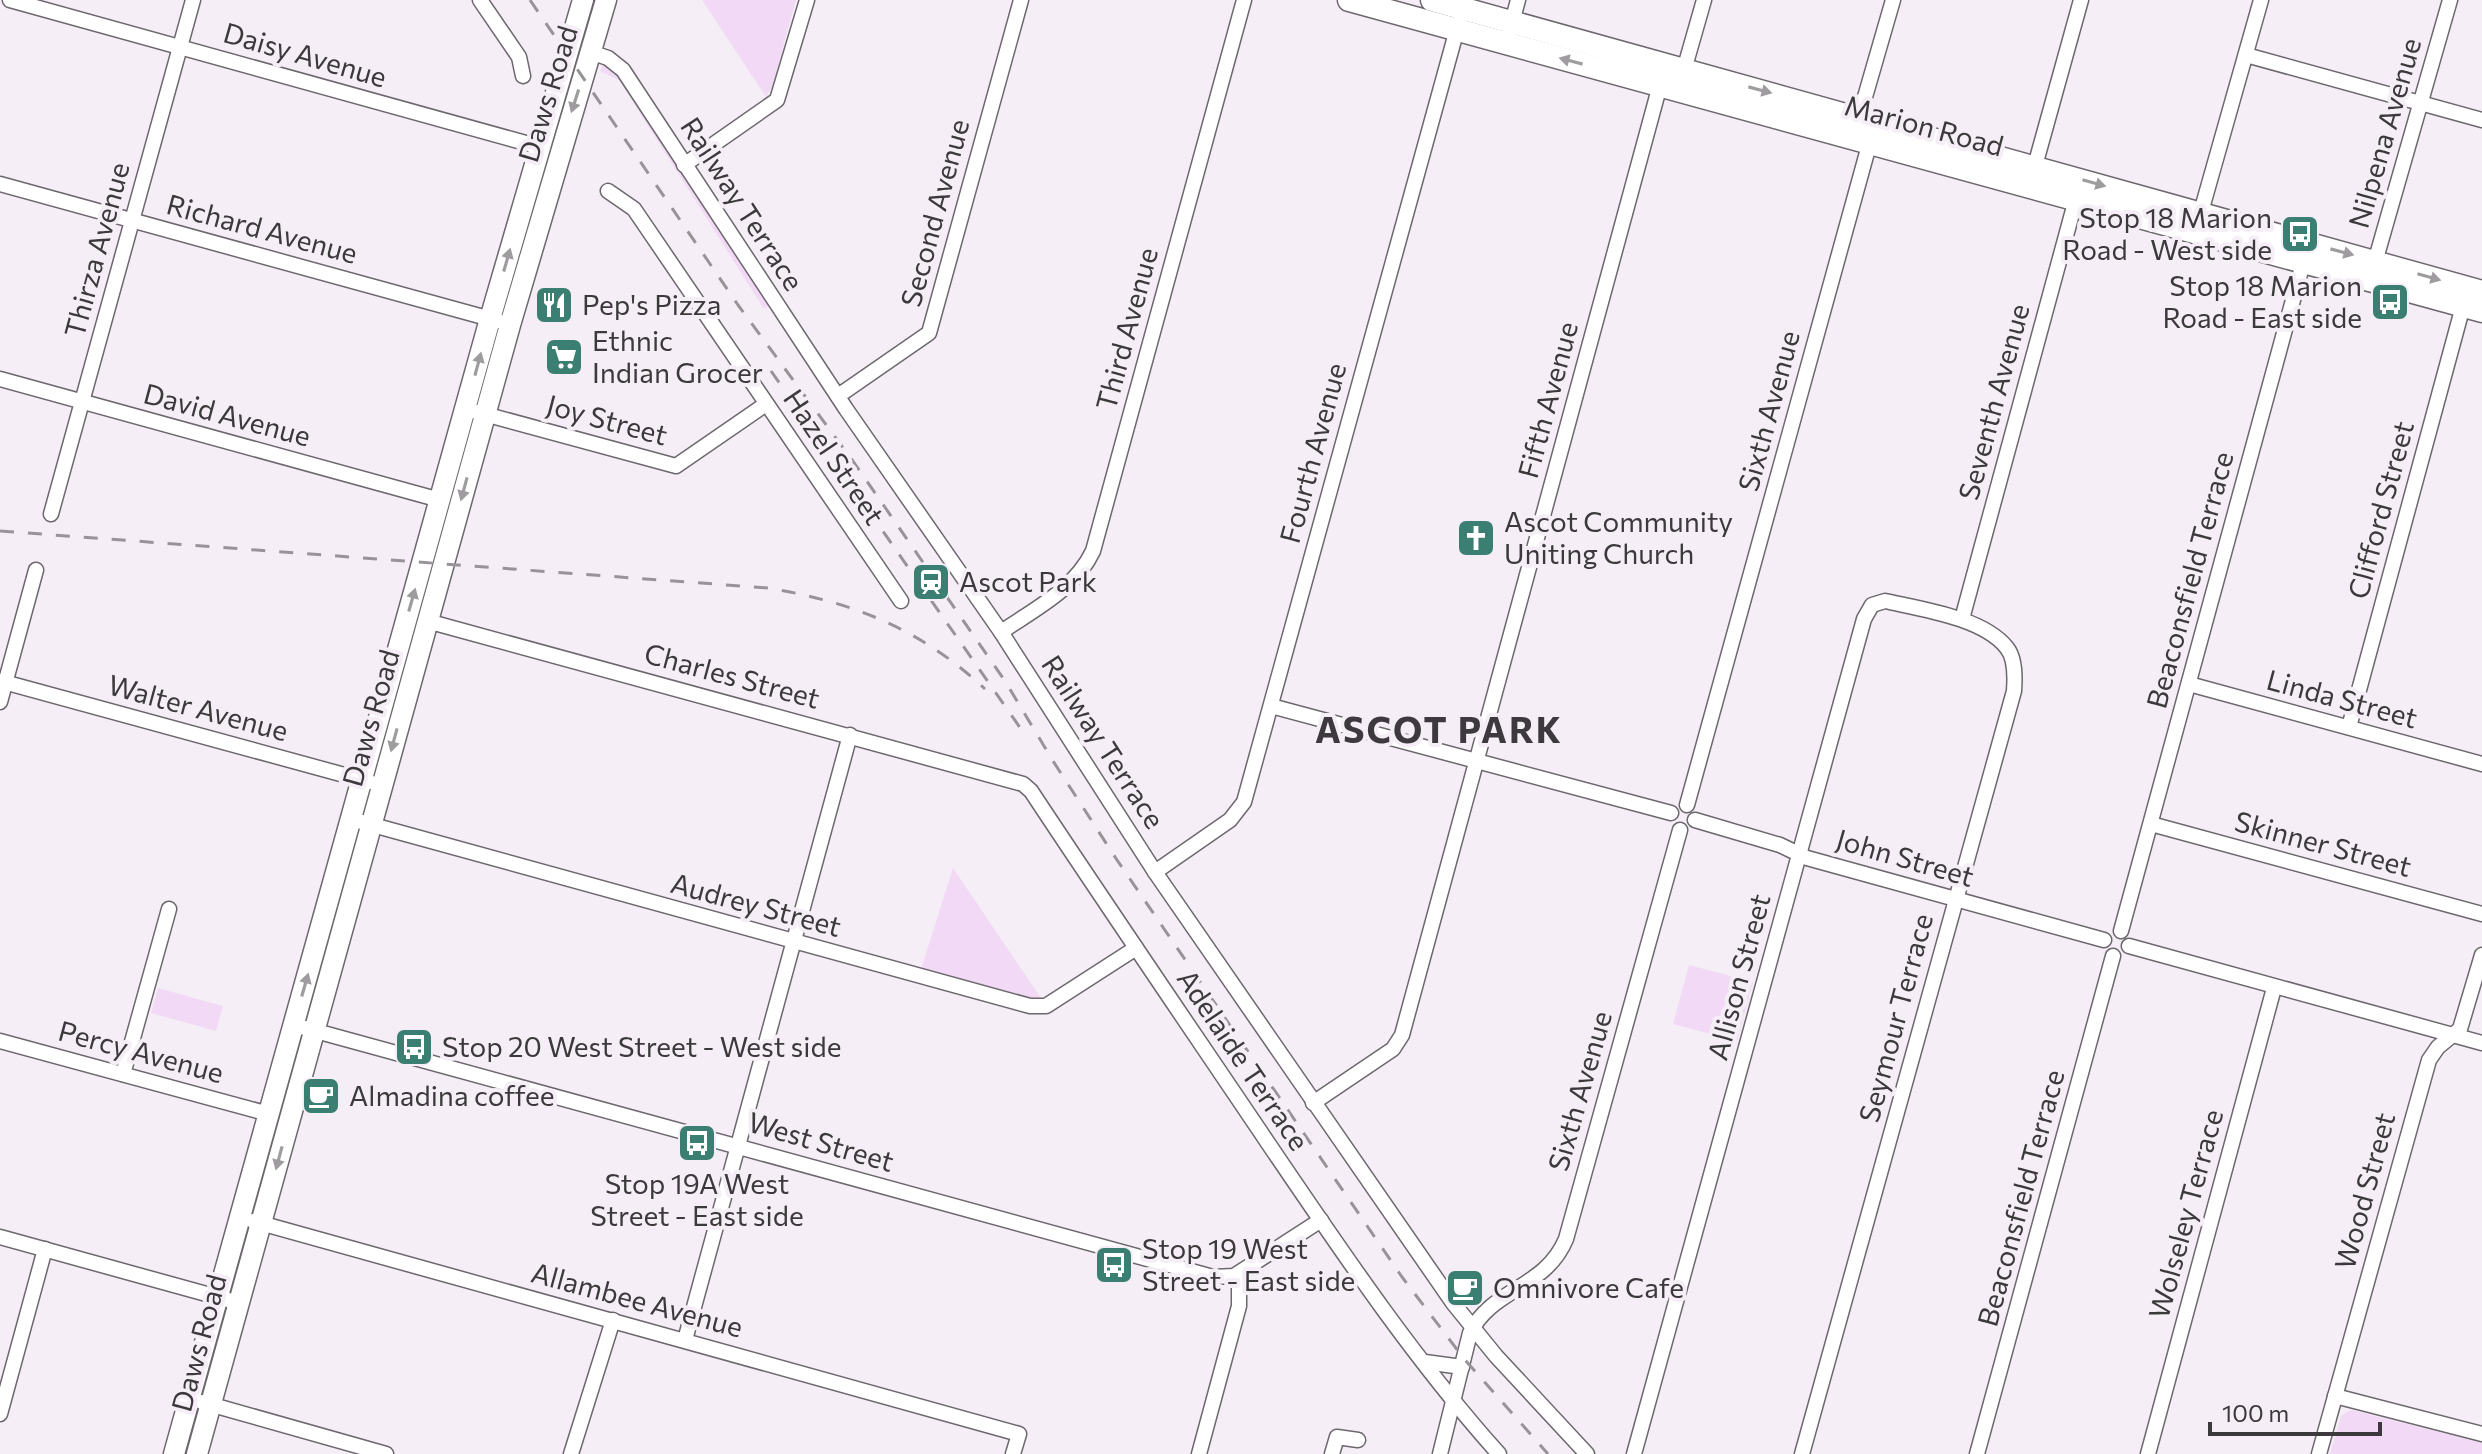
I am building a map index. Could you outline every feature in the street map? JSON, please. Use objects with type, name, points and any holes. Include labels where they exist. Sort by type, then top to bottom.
[{"type":"main road","name":"Daws Road","points":[[372,783],[427,621],[540,147],[583,0]]},
{"type":"main road","name":"Daws Road","points":[[500,322],[606,0]]},
{"type":"main road","name":"Marion Road","points":[[1349,0],[1460,19],[1669,88],[1873,133],[2477,301]]},
{"type":"main road","name":"Marion Road","points":[[1432,0],[1460,19]]},
{"type":"main road","name":"Marion Road","points":[[1669,88],[1858,106],[1873,133]]},
{"type":"main road","name":"Marion Road","points":[[2032,177],[2076,199],[2198,223]]},
{"type":"main road","name":"Daws Road","points":[[197,1454],[261,1223],[304,1028],[372,783],[440,500],[475,412]]},
{"type":"main road","name":"Daws Road","points":[[174,1454],[269,1114],[304,1028]]},
{"type":"street","name":"Daisy Avenue","points":[[10,0],[540,147]]},
{"type":"street","name":"Thirza Avenue","points":[[51,514],[193,0]]},
{"type":"street","points":[[480,0],[519,57],[523,76]]},
{"type":"street","points":[[684,165],[777,100],[807,0]]},
{"type":"street","name":"Second Avenue","points":[[838,396],[929,333],[1021,0]]},
{"type":"street","name":"Third Avenue","points":[[1001,632],[1070,585],[1084,570],[1093,551],[1244,0]]},
{"type":"street","points":[[1509,33],[1518,0]]},
{"type":"street","name":"Fifth Avenue","points":[[1313,1103],[1393,1049],[1402,1035],[1476,763],[1669,88],[1704,0]]},
{"type":"street","points":[[1858,106],[1893,0]]},
{"type":"street","points":[[2032,177],[2081,0]]},
{"type":"street","points":[[2198,223],[2261,0]]},
{"type":"street","name":"Nilpena Avenue","points":[[2373,271],[2450,0]]},
{"type":"street","name":"Fourth Avenue","points":[[1155,872],[1230,820],[1244,802],[1460,19]]},
{"type":"street","name":"Railway Terrace","points":[[590,52],[608,58],[623,70],[838,396],[1001,632],[1155,872],[1313,1103],[1473,1328],[1587,1454]]},
{"type":"street","points":[[2246,55],[2482,120]]},
{"type":"street","name":"Sixth Avenue","points":[[1687,805],[1873,133]]},
{"type":"street","name":"Richard Avenue","points":[[0,184],[500,322]]},
{"type":"street","name":"Hazel Street","points":[[608,191],[634,209],[901,601]]},
{"type":"street","name":"Seventh Avenue","points":[[1962,619],[2076,199]]},
{"type":"street","name":"Beaconsfield Terrace","points":[[2121,931],[2306,252]]},
{"type":"street","name":"Clifford Street","points":[[2349,727],[2477,301]]},
{"type":"street","name":"David Avenue","points":[[0,379],[440,500]]},
{"type":"street","name":"Joy Street","points":[[475,412],[676,466],[766,404]]},
{"type":"street","points":[[0,702],[36,570]]},
{"type":"street","name":"Allison Street","points":[[1634,1454],[1867,611],[1872,605],[1885,601],[1962,619]]},
{"type":"street","name":"Seymour Terrace","points":[[1802,1454],[2011,703],[2015,682],[2009,649],[1981,626],[1962,619]]},
{"type":"street","name":"Charles Street","points":[[427,621],[1023,784]]},
{"type":"street","name":"Walter Avenue","points":[[3,682],[372,783]]},
{"type":"street","name":"Linda Street","points":[[2189,684],[2482,764]]},
{"type":"street","points":[[1271,706],[1671,813]]},
{"type":"street","points":[[685,1340],[850,735]]},
{"type":"street","name":"Adelaide Terrace","points":[[1023,784],[1031,791],[1321,1220],[1425,1362],[1499,1454]]},
{"type":"street","points":[[1687,805],[1693,810],[1695,820],[1689,828],[1680,830],[1671,823],[1671,813],[1677,806],[1687,805]]},
{"type":"street","name":"John Street","points":[[1695,820],[1780,845],[1836,866],[2104,940]]},
{"type":"street","name":"Audrey Street","points":[[361,822],[1030,1006],[1046,1006],[1136,948]]},
{"type":"street","name":"Skinner Street","points":[[2151,824],[2482,914]]},
{"type":"street","name":"Sixth Avenue","points":[[1473,1328],[1489,1308],[1550,1267],[1566,1239],[1680,830]]},
{"type":"street","points":[[123,1074],[169,909]]},
{"type":"street","points":[[2121,931],[2127,936],[2129,946],[2123,954],[2113,956],[2105,948],[2104,940],[2111,932],[2121,931]]},
{"type":"street","points":[[2129,946],[2482,1043]]},
{"type":"street","name":"Wood Street","points":[[2319,1454],[2429,1060],[2438,1047],[2460,1029],[2482,955]]},
{"type":"street","name":"Beaconsfield Terrace","points":[[1977,1454],[2113,956]]},
{"type":"street","name":"Wolseley Terrace","points":[[2148,1454],[2274,988]]},
{"type":"street","name":"West Street","points":[[304,1028],[1199,1274],[1223,1278],[1234,1276]]},
{"type":"street","name":"Percy Avenue","points":[[0,1041],[269,1114]]},
{"type":"street","name":"Allambee Avenue","points":[[240,1217],[1019,1434],[1013,1454]]},
{"type":"street","points":[[1199,1454],[1239,1306],[1239,1286],[1234,1276],[1321,1220]]},
{"type":"street","points":[[0,1237],[239,1303]]},
{"type":"street","points":[[0,1414],[45,1249]]},
{"type":"street","points":[[571,1454],[613,1320]]},
{"type":"street","points":[[1440,1454],[1473,1328]]},
{"type":"street","points":[[1425,1362],[1462,1367]]},
{"type":"street","points":[[2335,1396],[2482,1434]]},
{"type":"street","points":[[189,1399],[386,1454]]},
{"type":"street","points":[[1332,1454],[1337,1437],[1358,1440]]},
{"type":"shaded area","points":[[702,0],[796,0],[772,87],[766,97]]},
{"type":"shaded area","points":[[603,64],[616,71],[770,305],[764,309],[619,80],[600,71]]},
{"type":"shaded area","points":[[953,868],[1043,1001],[1032,1002],[921,969]]},
{"type":"shaded area","points":[[1689,965],[1753,982],[1737,1041],[1673,1024]]},
{"type":"shaded area","points":[[158,988],[223,1006],[216,1031],[151,1013]]},
{"type":"shaded area","points":[[2351,1410],[2482,1443],[2482,1454],[2330,1454],[2341,1416]]},
{"type":"railway","points":[[530,0],[738,305],[855,464],[1005,681],[1117,860],[1402,1277],[1465,1360],[1548,1454]]},
{"type":"railway","points":[[771,371],[1021,729]]},
{"type":"railway","points":[[0,531],[768,588],[829,601],[884,621],[936,650],[985,689]]},
{"type":"place","name":"Stop 18 Marion Road - West side","points":[[2300,234]]},
{"type":"place","name":"Stop 18 Marion Road - East side","points":[[2390,302]]},
{"type":"place","name":"Pep's Pizza","points":[[554,305]]},
{"type":"place","name":"Ethnic Indian Grocer","points":[[564,357]]},
{"type":"place","name":"Ascot Community Uniting Church","points":[[1476,538]]},
{"type":"place","name":"Ascot Park","points":[[931,582]]},
{"type":"place","name":"Stop 20 West Street - West side","points":[[414,1047]]},
{"type":"place","name":"Almadina coffee","points":[[321,1096]]},
{"type":"place","name":"Stop 19A West Street - East side","points":[[697,1143]]},
{"type":"place","name":"Stop 19 West Street - East side","points":[[1114,1265]]},
{"type":"place","name":"Omnivore Cafe","points":[[1465,1288]]},
{"type":"district","name":"ASCOT PARK","points":[[1439,730]]}]
